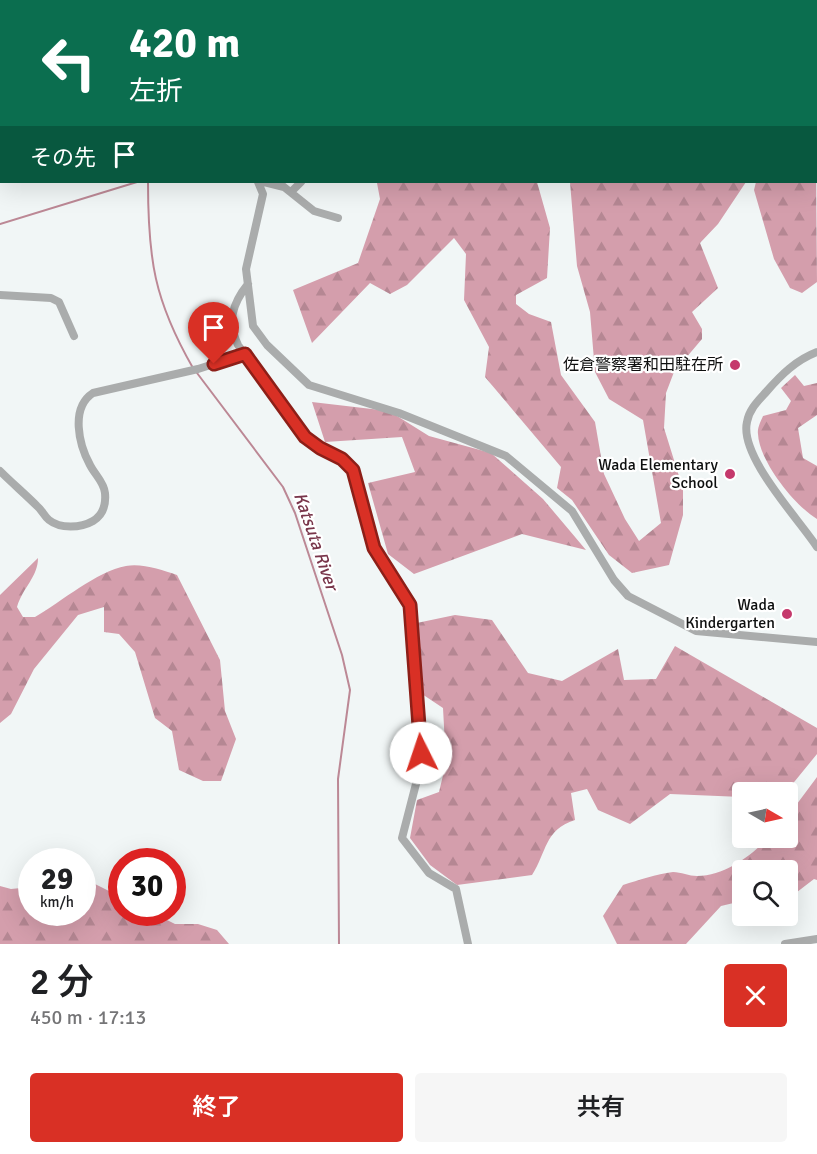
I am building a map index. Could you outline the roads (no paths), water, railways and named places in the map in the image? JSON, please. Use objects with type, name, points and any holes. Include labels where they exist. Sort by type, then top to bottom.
[{"type":"street","points":[[258,183],[263,194],[246,268],[253,326],[267,345],[309,385],[410,417],[506,456],[572,511],[614,580],[628,596],[696,631],[817,642]]},
{"type":"street","points":[[268,183],[284,187],[314,211],[338,218]]},
{"type":"street","points":[[291,192],[300,183]]},
{"type":"street","points":[[248,284],[238,296],[231,320],[233,333],[245,354],[305,437],[342,459],[353,470],[374,548],[406,596],[412,616],[421,753],[417,780],[402,838],[429,873],[456,889],[468,944]]},
{"type":"street","points":[[0,295],[51,298],[59,302],[74,336]]},
{"type":"street","points":[[817,352],[805,357],[777,380],[749,414],[746,433],[750,450],[817,547]]},
{"type":"street","points":[[0,471],[50,520],[72,527],[92,522],[101,514],[105,506],[105,491],[84,452],[79,432],[79,419],[86,398],[93,393],[198,369],[245,354]]},
{"type":"street","points":[[785,944],[817,939]]},
{"type":"waterway","points":[[0,224],[134,183]]},
{"type":"waterway","name":"Katsuta River","points":[[148,183],[150,234],[156,278],[170,321],[193,368]]},
{"type":"waterway","name":"Katsuta River","points":[[197,373],[283,487],[295,513],[342,655],[350,690],[338,779],[339,944]]},
{"type":"place","name":"佐倉警察署和田駐在所","points":[[735,365]]},
{"type":"place","name":"Wada Elementary School","points":[[730,474]]},
{"type":"place","name":"Wada Kindergarten","points":[[787,614]]}]
